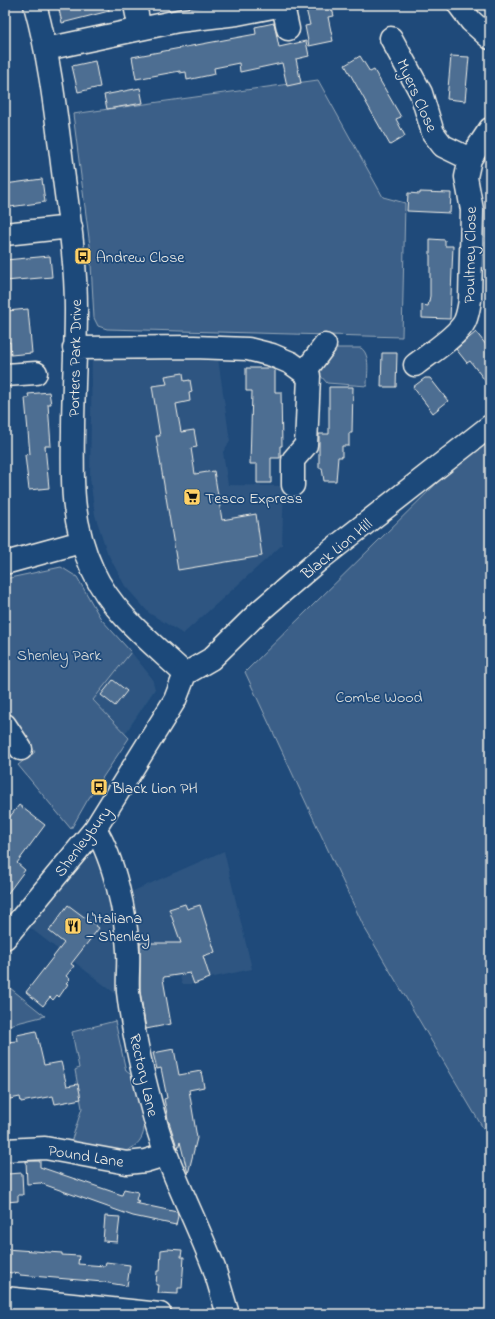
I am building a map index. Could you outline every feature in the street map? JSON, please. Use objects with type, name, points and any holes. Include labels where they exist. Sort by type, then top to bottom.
[{"type":"street","name":"Porters Park Drive","points":[[35,5],[46,49],[71,227],[76,309],[72,482],[75,517],[81,542],[93,572],[107,595],[122,615],[185,674]]},
{"type":"street","points":[[136,5],[140,28]]},
{"type":"street","points":[[46,49],[140,28],[283,5],[288,29]]},
{"type":"street","points":[[460,5],[471,21],[490,38]]},
{"type":"street","name":"Myers Close","points":[[391,38],[421,93],[433,133],[443,146],[470,159]]},
{"type":"street","name":"Poultney Close","points":[[415,365],[456,332],[465,322],[470,300],[472,210],[466,177],[470,159],[490,129]]},
{"type":"street","points":[[5,234],[71,227]]},
{"type":"street","points":[[304,373],[325,345]]},
{"type":"street","points":[[74,348],[194,347],[248,349],[272,355],[291,363],[309,376],[306,445],[294,460],[293,485]]},
{"type":"street","points":[[5,375],[36,373]]},
{"type":"street","name":"Black Lion Hill","points":[[185,674],[211,659],[261,610],[319,560],[490,426]]},
{"type":"street","points":[[5,562],[81,542]]},
{"type":"street","name":"Shenleybury","points":[[5,938],[95,829],[175,700],[185,674]]},
{"type":"street","points":[[5,725],[21,749]]},
{"type":"street","name":"Rectory Lane","points":[[95,829],[103,842],[111,862],[123,917],[128,949],[128,989],[131,1016],[154,1116],[165,1154],[214,1268],[228,1314]]},
{"type":"street","name":"Pound Lane","points":[[5,1150],[45,1148],[127,1164],[144,1161],[165,1154]]},
{"type":"street","points":[[5,1298],[160,1314]]},
{"type":"shaded area","points":[[92,355],[218,358],[230,441],[223,452],[228,485],[284,486],[282,545],[183,634],[149,613],[125,586],[107,552],[95,515],[90,478]]},
{"type":"shaded area","points":[[131,652],[152,678],[155,689],[125,734],[92,700]]},
{"type":"shaded area","points":[[224,851],[252,969],[210,978],[194,984],[182,984],[180,976],[152,981],[151,975],[137,975],[139,931],[131,892]]},
{"type":"shaded area","points":[[89,855],[97,857],[107,884],[119,943],[117,995],[29,927]]},
{"type":"green space","points":[[318,80],[383,197],[405,203],[402,337],[107,329],[98,326],[94,318],[90,246],[73,114]]},
{"type":"green space","points":[[332,348],[361,348],[364,351],[368,365],[367,386],[327,383],[320,375],[319,370]]},
{"type":"green space","name":"Combe Wood","points":[[490,439],[490,1140],[364,927],[245,672],[443,477]]},
{"type":"green space","name":"Shenley Park","points":[[61,567],[77,577],[101,619],[131,652],[93,700],[129,738],[87,801],[71,829],[18,765],[35,752],[5,708],[5,579]]},
{"type":"green space","points":[[5,984],[45,1016],[5,1026]]},
{"type":"green space","points":[[115,1021],[126,1071],[134,1077],[144,1124],[143,1134],[139,1142],[132,1148],[123,1152],[73,1144],[72,1139],[82,1108],[75,1070],[79,1068],[72,1032]]},
{"type":"building","points":[[58,5],[108,5],[109,11],[62,23]]},
{"type":"building","points":[[305,5],[331,5],[334,16],[328,17],[333,41],[309,46],[305,26],[310,25]]},
{"type":"building","points":[[274,23],[279,47],[306,41],[309,56],[296,59],[301,83],[287,86],[282,63],[240,72],[239,63],[214,68],[215,74],[187,80],[186,72],[180,73],[180,71],[136,79],[132,57],[256,34],[255,27]]},
{"type":"building","points":[[360,56],[370,72],[374,70],[401,117],[396,119],[405,136],[390,145],[345,65]]},
{"type":"building","points":[[451,56],[469,57],[465,101],[447,99]]},
{"type":"building","points":[[95,61],[100,87],[78,92],[72,66]]},
{"type":"building","points":[[140,88],[143,103],[107,109],[104,95]]},
{"type":"building","points":[[42,179],[45,202],[10,207],[9,199],[5,200],[5,184]]},
{"type":"building","points":[[420,192],[451,193],[450,213],[407,211],[408,193],[420,194]]},
{"type":"building","points":[[430,239],[445,240],[445,246],[453,246],[450,319],[422,318],[422,305],[428,306],[430,296]]},
{"type":"building","points":[[50,256],[52,277],[5,281],[5,260]]},
{"type":"building","points":[[28,309],[32,353],[11,355],[10,342],[7,343],[5,327],[5,324],[8,323],[7,311]]},
{"type":"building","points":[[476,332],[490,350],[490,387],[470,361],[467,363],[456,349]]},
{"type":"building","points":[[382,353],[397,353],[396,387],[381,387]]},
{"type":"building","points":[[246,368],[271,368],[275,370],[275,392],[281,392],[282,446],[280,446],[280,458],[271,458],[271,483],[257,483],[257,464],[250,464],[252,391],[246,391]]},
{"type":"building","points":[[183,373],[184,381],[190,380],[192,392],[189,393],[190,401],[176,404],[181,432],[194,430],[197,447],[191,448],[195,474],[214,471],[222,520],[256,514],[262,556],[178,570],[156,436],[160,436],[152,386],[167,384],[165,376]]},
{"type":"building","points":[[425,378],[430,378],[448,401],[433,413],[413,387]]},
{"type":"building","points":[[329,387],[353,387],[352,433],[349,433],[349,446],[342,446],[342,457],[338,457],[336,481],[324,481],[322,468],[319,468],[319,434],[329,434]]},
{"type":"building","points":[[49,392],[51,404],[48,404],[51,446],[45,446],[49,488],[29,490],[25,455],[30,454],[25,398],[29,398],[28,394]]},
{"type":"building","points":[[113,680],[127,691],[115,706],[101,695]]},
{"type":"building","points":[[19,805],[45,825],[17,863],[25,870],[5,897],[5,823]]},
{"type":"building","points":[[185,904],[187,909],[200,905],[215,952],[203,956],[210,978],[194,984],[190,973],[164,977],[163,979],[171,1024],[146,1029],[140,991],[140,943],[181,943],[169,909]]},
{"type":"building","points":[[68,905],[99,928],[71,964],[74,966],[66,976],[70,979],[66,983],[68,984],[59,997],[57,995],[53,1000],[50,997],[43,1006],[26,992],[64,943],[49,931]]},
{"type":"building","points":[[36,1031],[44,1065],[61,1062],[67,1086],[78,1084],[81,1099],[55,1104],[53,1096],[21,1102],[20,1097],[5,1100],[5,1042],[18,1041],[17,1035]]},
{"type":"building","points":[[174,1049],[179,1075],[201,1071],[204,1087],[189,1090],[197,1138],[188,1174],[180,1142],[178,1150],[168,1119],[164,1099],[167,1098],[161,1068],[157,1069],[153,1053]]},
{"type":"building","points":[[26,1161],[40,1161],[40,1167],[122,1195],[124,1189],[138,1192],[136,1200],[140,1201],[135,1203],[177,1212],[178,1216],[176,1225],[133,1216],[40,1183],[27,1184]]},
{"type":"building","points":[[22,1173],[23,1195],[18,1195],[18,1201],[6,1202],[5,1180],[8,1180],[7,1174]]},
{"type":"building","points":[[105,1216],[120,1217],[117,1242],[103,1241]]},
{"type":"building","points":[[5,1249],[62,1253],[62,1255],[79,1256],[78,1264],[105,1266],[106,1262],[130,1265],[127,1286],[103,1282],[20,1275],[5,1272]]},
{"type":"building","points":[[161,1250],[182,1250],[181,1257],[184,1257],[182,1288],[178,1288],[178,1294],[158,1293],[159,1285],[156,1285],[157,1271],[160,1271]]},
{"type":"place","name":"Andrew Close","points":[[83,256]]},
{"type":"place","name":"Tesco Express","points":[[192,497]]},
{"type":"place","name":"Black Lion PH","points":[[99,787]]},
{"type":"place","name":"L'Italiana — Shenley","points":[[73,926]]}]
